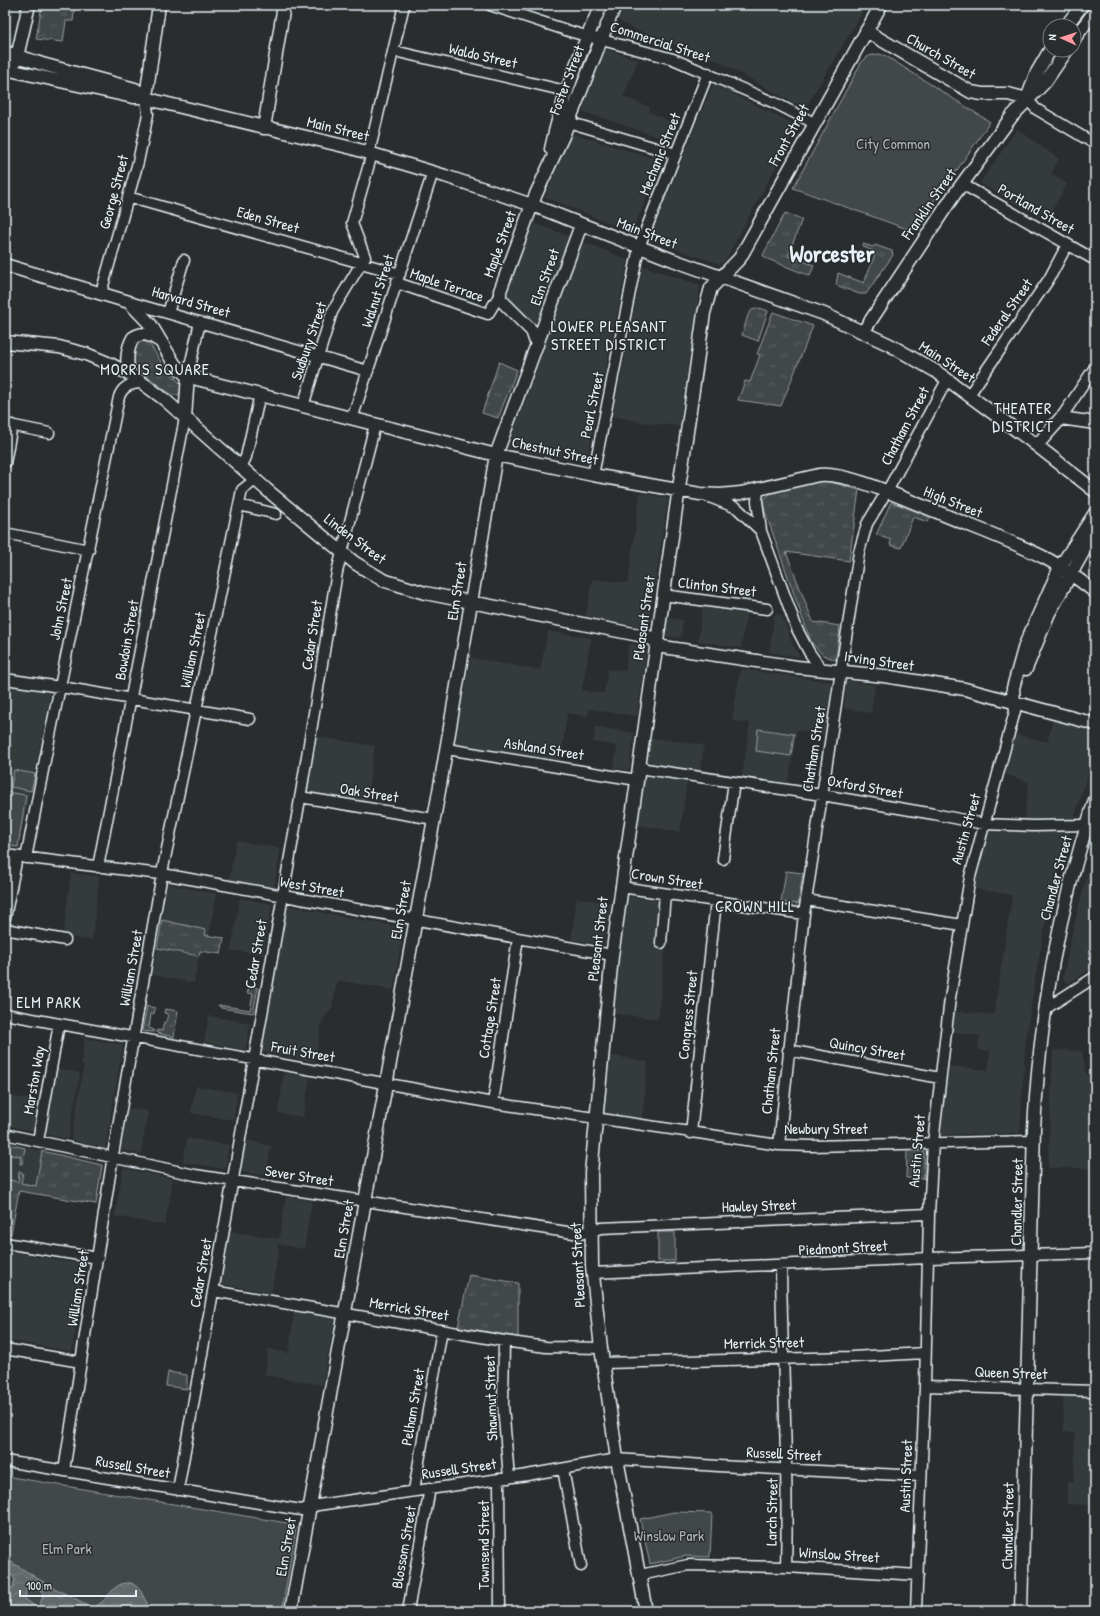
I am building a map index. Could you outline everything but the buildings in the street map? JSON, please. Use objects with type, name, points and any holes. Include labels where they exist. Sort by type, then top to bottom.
[{"type":"main road","points":[[29,5],[13,59],[84,86]]},
{"type":"main road","points":[[146,97],[159,5]]},
{"type":"main road","points":[[264,128],[284,5]]},
{"type":"main road","name":"Foster Street","points":[[548,166],[566,91],[601,5]]},
{"type":"main road","name":"Foster Street","points":[[532,205],[568,122],[600,38],[615,5]]},
{"type":"main road","name":"Front Street","points":[[722,278],[740,258],[881,5]]},
{"type":"main road","points":[[1072,18],[1082,5]]},
{"type":"main road","points":[[1082,29],[1095,11]]},
{"type":"main road","name":"Church Street","points":[[866,31],[971,92],[982,94],[1013,94],[1027,99]]},
{"type":"main road","name":"Main Street","points":[[5,52],[13,59],[135,89],[146,97],[156,101],[371,154],[433,172],[532,205],[722,278],[824,314],[890,345],[947,380],[1037,445],[1095,491]]},
{"type":"main road","name":"Franklin Street","points":[[1027,99],[1036,74],[1045,58]]},
{"type":"main road","name":"Franklin Street","points":[[864,332],[912,256],[962,184],[1027,99],[1045,82],[1062,58]]},
{"type":"main road","name":"Main Street","points":[[5,69],[133,97],[146,97]]},
{"type":"main road","name":"Maple Street","points":[[532,205],[500,294],[504,302],[532,331],[537,345]]},
{"type":"main road","name":"Elm Street","points":[[291,1611],[434,819],[496,455],[581,225]]},
{"type":"main road","name":"Harvard Street","points":[[5,265],[129,302]]},
{"type":"main road","name":"Pleasant Street","points":[[646,1611],[617,1459],[601,1348],[592,1274],[591,1173],[612,955],[705,306],[711,288],[722,278]]},
{"type":"main road","points":[[129,302],[145,318],[171,361],[186,381],[185,418]]},
{"type":"main road","points":[[129,374],[127,362],[130,345],[133,338],[145,334],[160,341]]},
{"type":"main road","name":"Linden Street","points":[[5,342],[59,347],[99,359],[129,374],[166,401],[255,480],[368,572],[392,583],[425,593],[649,638],[656,643]]},
{"type":"main road","points":[[166,401],[180,402],[185,399],[186,381]]},
{"type":"main road","name":"Chestnut Street","points":[[186,381],[260,394],[496,455],[593,475],[700,494]]},
{"type":"main road","points":[[1037,445],[1061,418],[1095,423]]},
{"type":"main road","name":"High Street","points":[[700,494],[720,495],[758,490],[827,474],[840,477],[886,491],[1019,546],[1049,560],[1095,592]]},
{"type":"main road","name":"Austin Street","points":[[1014,702],[1013,688],[1025,645],[1060,567],[1095,513]]},
{"type":"main road","name":"Austin Street","points":[[1014,702],[1040,632],[1070,574],[1095,531]]},
{"type":"main road","name":"Irving Street","points":[[656,643],[663,647],[842,672],[884,676],[965,690],[1095,724]]},
{"type":"main road","name":"Chandler Street","points":[[1021,1611],[1034,1141],[1039,1056],[1045,1009],[1060,924],[1095,800]]},
{"type":"street","points":[[362,262],[365,257],[352,224],[371,154],[404,5]]},
{"type":"street","name":"Commercial Street","points":[[490,5],[572,32],[652,52],[777,104],[814,124]]},
{"type":"street","name":"Waldo Street","points":[[394,51],[566,91]]},
{"type":"street","name":"Mechanic Street","points":[[639,247],[708,74]]},
{"type":"street","name":"George Street","points":[[101,293],[128,197],[148,114],[146,97]]},
{"type":"street","points":[[1027,99],[1036,109],[1095,144]]},
{"type":"street","points":[[568,122],[676,154]]},
{"type":"street","name":"Walnut Street","points":[[352,419],[433,172]]},
{"type":"street","name":"Portland Street","points":[[962,184],[1095,260]]},
{"type":"street","name":"Eden Street","points":[[128,197],[362,262],[398,278]]},
{"type":"street","name":"Federal Street","points":[[969,395],[1049,279],[1067,245]]},
{"type":"street","name":"Pearl Street","points":[[593,475],[639,247]]},
{"type":"street","points":[[168,313],[184,260]]},
{"type":"street","name":"Sudbury Street","points":[[303,406],[332,312],[362,262]]},
{"type":"street","name":"Maple Terrace","points":[[398,278],[488,314]]},
{"type":"street","name":"Maple Street","points":[[488,314],[500,294]]},
{"type":"street","name":"Harvard Street","points":[[129,302],[368,371]]},
{"type":"street","points":[[186,381],[200,322]]},
{"type":"street","points":[[1061,418],[1095,367]]},
{"type":"street","name":"Chatham Street","points":[[779,1145],[788,1050],[804,914],[842,672],[858,552],[867,524],[890,486],[947,380]]},
{"type":"street","name":"John Street","points":[[5,918],[44,765],[120,394],[128,385],[143,383]]},
{"type":"street","points":[[241,467],[247,452],[260,394]]},
{"type":"street","name":"Bowdoin Street","points":[[98,867],[132,699],[185,418]]},
{"type":"street","name":"Cedar Street","points":[[178,1490],[300,797],[337,572],[374,424]]},
{"type":"street","points":[[5,463],[9,425],[49,432]]},
{"type":"street","name":"William Street","points":[[64,1471],[133,1037],[162,874],[242,490],[255,480]]},
{"type":"street","points":[[758,490],[757,501],[761,531]]},
{"type":"street","name":"Chestnut Street","points":[[700,494],[737,508],[761,531],[797,629],[809,652],[821,669]]},
{"type":"street","points":[[239,505],[276,514]]},
{"type":"street","points":[[5,533],[89,550]]},
{"type":"street","name":"Clinton Street","points":[[663,595],[767,609]]},
{"type":"street","points":[[5,679],[196,708],[250,719]]},
{"type":"street","name":"Austin Street","points":[[916,1611],[925,1386],[929,1214],[933,1143],[940,1078],[954,969],[970,877],[1015,711],[1014,702]]},
{"type":"street","name":"Ashland Street","points":[[446,749],[638,774]]},
{"type":"street","name":"Oxford Street","points":[[638,774],[734,782],[822,795],[984,824],[1033,826],[1087,824]]},
{"type":"street","points":[[723,858],[734,782]]},
{"type":"street","name":"Oak Street","points":[[300,797],[434,819]]},
{"type":"street","name":"West Street","points":[[5,855],[162,874],[612,955]]},
{"type":"street","name":"Crown Street","points":[[621,887],[804,914]]},
{"type":"street","points":[[661,943],[665,894]]},
{"type":"street","points":[[806,900],[962,925]]},
{"type":"street","name":"Congress Street","points":[[691,1133],[716,901]]},
{"type":"street","points":[[5,930],[65,940]]},
{"type":"street","name":"Cottage Street","points":[[493,1103],[518,938]]},
{"type":"street","points":[[1045,1009],[1095,977]]},
{"type":"street","name":"Fruit Street","points":[[5,1014],[493,1103],[595,1119]]},
{"type":"street","name":"Marston Way","points":[[38,1141],[59,1024]]},
{"type":"street","name":"Quincy Street","points":[[788,1050],[940,1078]]},
{"type":"street","name":"Newbury Street","points":[[595,1119],[779,1145],[810,1146],[1034,1141]]},
{"type":"street","name":"Sever Street","points":[[5,1134],[195,1175],[580,1234],[591,1230]]},
{"type":"street","name":"Hawley Street","points":[[591,1230],[600,1228],[929,1214]]},
{"type":"street","points":[[5,1243],[98,1258]]},
{"type":"street","name":"Piedmont Street","points":[[592,1274],[928,1258],[1095,1253]]},
{"type":"street","name":"Larch Street","points":[[782,1266],[788,1469],[786,1567]]},
{"type":"street","name":"Merrick Street","points":[[213,1291],[504,1341],[546,1347],[601,1348]]},
{"type":"street","name":"Pelham Street","points":[[414,1490],[442,1330]]},
{"type":"street","name":"Shawmut Street","points":[[504,1341],[504,1478]]},
{"type":"street","points":[[5,1349],[81,1362]]},
{"type":"street","name":"Merrick Street","points":[[603,1363],[852,1357],[925,1353]]},
{"type":"street","name":"Queen Street","points":[[925,1386],[1095,1391]]},
{"type":"street","name":"Russell Street","points":[[5,1461],[301,1510],[414,1490],[563,1469],[617,1459],[718,1466],[922,1476]]},
{"type":"street","points":[[563,1469],[581,1566]]},
{"type":"street","name":"Townsend Street","points":[[500,1611],[504,1478]]},
{"type":"street","name":"Blossom Street","points":[[408,1611],[430,1488]]},
{"type":"street","name":"Winslow Street","points":[[640,1575],[688,1565],[786,1567],[918,1574]]},
{"type":"shaded area","points":[[5,5],[15,5],[8,36],[5,38]]},
{"type":"shaded area","points":[[623,5],[867,5],[807,105],[801,107],[716,60],[629,27],[619,21],[618,17]]},
{"type":"shaded area","points":[[605,49],[638,60],[623,97],[650,107],[649,112],[677,124],[670,141],[582,111],[580,107]]},
{"type":"shaded area","points":[[713,84],[798,126],[725,261],[720,264],[649,240]]},
{"type":"shaded area","points":[[1017,129],[1059,159],[1051,174],[1067,184],[1046,221],[980,183]]},
{"type":"shaded area","points":[[571,133],[662,161],[633,230],[629,231],[545,197]]},
{"type":"shaded area","points":[[533,223],[569,236],[536,324],[511,301],[507,291]]},
{"type":"shaded area","points":[[582,241],[628,260],[586,463],[508,448]]},
{"type":"shaded area","points":[[643,266],[700,285],[679,426],[647,423],[613,416]]},
{"type":"shaded area","points":[[640,493],[668,498],[649,623],[644,627],[586,617],[592,579],[628,583]]},
{"type":"shaded area","points":[[703,604],[747,610],[741,648],[698,641]]},
{"type":"shaded area","points":[[775,614],[782,615],[792,643],[800,657],[769,652]]},
{"type":"shaded area","points":[[668,618],[683,620],[681,638],[666,636]]},
{"type":"shaded area","points":[[548,631],[591,638],[582,690],[591,692],[604,693],[608,669],[625,671],[629,644],[647,646],[637,716],[589,709],[588,716],[567,713],[561,760],[455,744],[471,658],[540,670]]},
{"type":"shaded area","points":[[740,669],[832,682],[824,734],[797,730],[788,783],[742,776],[750,723],[732,721]]},
{"type":"shaded area","points":[[847,681],[875,685],[871,713],[844,708]]},
{"type":"shaded area","points":[[5,685],[51,694],[18,848],[5,847]]},
{"type":"shaded area","points":[[1053,720],[1095,732],[1095,751],[1073,821],[1024,821],[1029,782],[1004,774],[1016,734],[1047,742]]},
{"type":"shaded area","points":[[595,727],[634,733],[629,770],[614,768],[617,746],[593,742]]},
{"type":"shaded area","points":[[314,736],[375,746],[366,803],[305,793]]},
{"type":"shaded area","points":[[651,738],[704,745],[700,770],[647,762]]},
{"type":"shaded area","points":[[645,776],[687,782],[680,832],[638,825]]},
{"type":"shaded area","points":[[988,830],[1069,830],[1070,832],[1049,904],[1035,979],[1025,1046],[1020,1133],[941,1135],[948,1066],[988,1070],[990,1051],[978,1050],[980,1036],[953,1032],[955,1011],[994,1015],[1012,895],[975,889],[978,866]]},
{"type":"shaded area","points":[[236,841],[281,848],[274,888],[229,881]]},
{"type":"shaded area","points":[[1095,845],[1095,925],[1092,930],[1095,934],[1095,966],[1067,984],[1063,978],[1072,933]]},
{"type":"shaded area","points":[[71,873],[99,877],[92,940],[63,937]]},
{"type":"shaded area","points":[[168,884],[217,894],[209,935],[185,931],[185,925],[162,921]]},
{"type":"shaded area","points":[[628,896],[663,901],[666,938],[658,1019],[612,1013]]},
{"type":"shaded area","points":[[240,898],[272,904],[263,955],[231,950]]},
{"type":"shaded area","points":[[577,898],[610,903],[604,945],[571,940]]},
{"type":"shaded area","points":[[288,906],[404,928],[393,990],[337,980],[332,1008],[322,1021],[315,1062],[262,1052]]},
{"type":"shaded area","points":[[157,949],[199,957],[194,983],[152,975]]},
{"type":"shaded area","points":[[209,1016],[250,1023],[245,1050],[204,1042]]},
{"type":"shaded area","points":[[85,1038],[123,1045],[105,1148],[71,1140],[84,1065],[81,1064]]},
{"type":"shaded area","points":[[1053,1050],[1082,1051],[1086,1075],[1095,1073],[1095,1168],[1048,1168]]},
{"type":"shaded area","points":[[608,1055],[648,1062],[642,1120],[603,1114]]},
{"type":"shaded area","points":[[55,1068],[80,1073],[68,1139],[44,1134]]},
{"type":"shaded area","points":[[284,1073],[310,1077],[303,1117],[278,1113]]},
{"type":"shaded area","points":[[196,1086],[238,1093],[233,1120],[191,1113]]},
{"type":"shaded area","points":[[10,1096],[39,1101],[34,1131],[5,1125]]},
{"type":"shaded area","points":[[128,1108],[148,1111],[141,1154],[121,1150]]},
{"type":"shaded area","points":[[187,1138],[229,1145],[225,1169],[183,1162]]},
{"type":"shaded area","points":[[246,1140],[271,1146],[266,1176],[241,1172]]},
{"type":"shaded area","points":[[5,1143],[102,1165],[96,1204],[5,1188]]},
{"type":"shaded area","points":[[123,1168],[173,1179],[165,1225],[115,1216]]},
{"type":"shaded area","points":[[286,1197],[312,1201],[304,1249],[278,1244],[277,1248],[279,1249],[271,1293],[221,1284],[230,1231],[279,1239]]},
{"type":"shaded area","points":[[5,1251],[86,1265],[72,1351],[5,1340],[5,1308],[7,1296],[5,1296]]},
{"type":"shaded area","points":[[294,1312],[335,1319],[322,1385],[265,1375],[268,1349],[289,1353]]},
{"type":"shaded area","points":[[1063,1396],[1095,1397],[1095,1505],[1067,1504],[1067,1482],[1074,1481],[1075,1434],[1064,1431]]},
{"type":"green space","points":[[42,5],[75,5],[73,21],[66,21],[63,42],[36,39]]},
{"type":"green space","name":"City Common","points":[[879,54],[886,56],[990,122],[946,186],[910,230],[793,188],[861,63],[868,56]]},
{"type":"green space","points":[[785,213],[802,219],[788,256],[814,265],[810,276],[765,258],[763,255]]},
{"type":"green space","points":[[863,244],[873,247],[875,245],[892,251],[893,255],[866,294],[859,294],[836,285],[838,273],[864,283],[876,252],[863,247]]},
{"type":"green space","points":[[760,308],[768,311],[758,341],[742,335],[748,315],[752,310]]},
{"type":"green space","points":[[773,312],[813,326],[781,406],[738,400],[745,381],[750,382],[760,355],[757,354]]},
{"type":"green space","points":[[142,341],[149,343],[165,368],[181,384],[181,391],[178,395],[172,395],[134,366],[133,360],[136,344]]},
{"type":"green space","points":[[499,362],[517,370],[498,418],[482,413]]},
{"type":"green space","points":[[813,481],[827,481],[859,490],[849,561],[786,552],[813,622],[840,626],[836,660],[823,655],[811,642],[763,506],[764,499],[770,494]]},
{"type":"green space","points":[[891,502],[930,517],[928,522],[913,517],[901,548],[890,545],[891,540],[876,535]]},
{"type":"green space","points":[[758,729],[794,734],[791,756],[756,751]]},
{"type":"green space","points":[[14,770],[35,774],[31,791],[11,787]]},
{"type":"green space","points":[[5,792],[26,795],[18,847],[5,845]]},
{"type":"green space","points":[[786,871],[803,873],[798,904],[781,902]]},
{"type":"green space","points":[[162,920],[206,930],[205,935],[224,938],[221,954],[200,951],[199,956],[157,948]]},
{"type":"green space","points":[[250,986],[258,988],[253,1013],[221,1008],[218,1005],[250,1010],[253,994],[247,993]]},
{"type":"green space","points":[[147,1006],[155,1008],[154,1014],[151,1014],[149,1028],[154,1030],[154,1032],[142,1031]]},
{"type":"green space","points":[[165,1009],[178,1011],[174,1037],[157,1033],[157,1030],[162,1031],[164,1022],[166,1022],[168,1014],[164,1013]]},
{"type":"green space","points":[[5,1143],[25,1148],[22,1164],[20,1164],[21,1156],[7,1155],[8,1153],[5,1153]]},
{"type":"green space","points":[[42,1151],[102,1165],[96,1204],[19,1191],[11,1234],[5,1233],[5,1179],[18,1182],[19,1172],[23,1173],[21,1183],[36,1186]]},
{"type":"green space","points":[[907,1151],[924,1151],[924,1178],[906,1178]]},
{"type":"green space","points":[[658,1232],[675,1232],[675,1261],[658,1261]]},
{"type":"green space","points":[[469,1275],[518,1283],[518,1337],[458,1327]]},
{"type":"green space","points":[[168,1372],[187,1375],[187,1389],[166,1386]]},
{"type":"green space","name":"Elm Park","points":[[5,1476],[293,1524],[296,1528],[282,1611],[5,1611]]},
{"type":"green space","name":"Winslow Park","points":[[674,1512],[712,1513],[710,1557],[686,1556],[650,1564],[640,1519]]},
{"type":"water","points":[[5,1558],[48,1585],[92,1607],[102,1602],[118,1585],[131,1583],[139,1588],[151,1611],[5,1611],[5,1588],[13,1588],[15,1580],[13,1576],[5,1572]],"holes":[[[30,1585],[44,1594],[39,1606],[36,1607],[25,1599],[27,1587]]]},
{"type":"district","name":"Worcester","points":[[832,254]]},
{"type":"district","name":"LOWER PLEASANT STREET DISTRICT","points":[[609,335]]},
{"type":"district","name":"MORRIS SQUARE","points":[[155,369]]},
{"type":"district","name":"THEATER DISTRICT","points":[[1023,417]]},
{"type":"district","name":"CROWN HILL","points":[[755,906]]},
{"type":"district","name":"ELM PARK","points":[[49,1002]]}]
